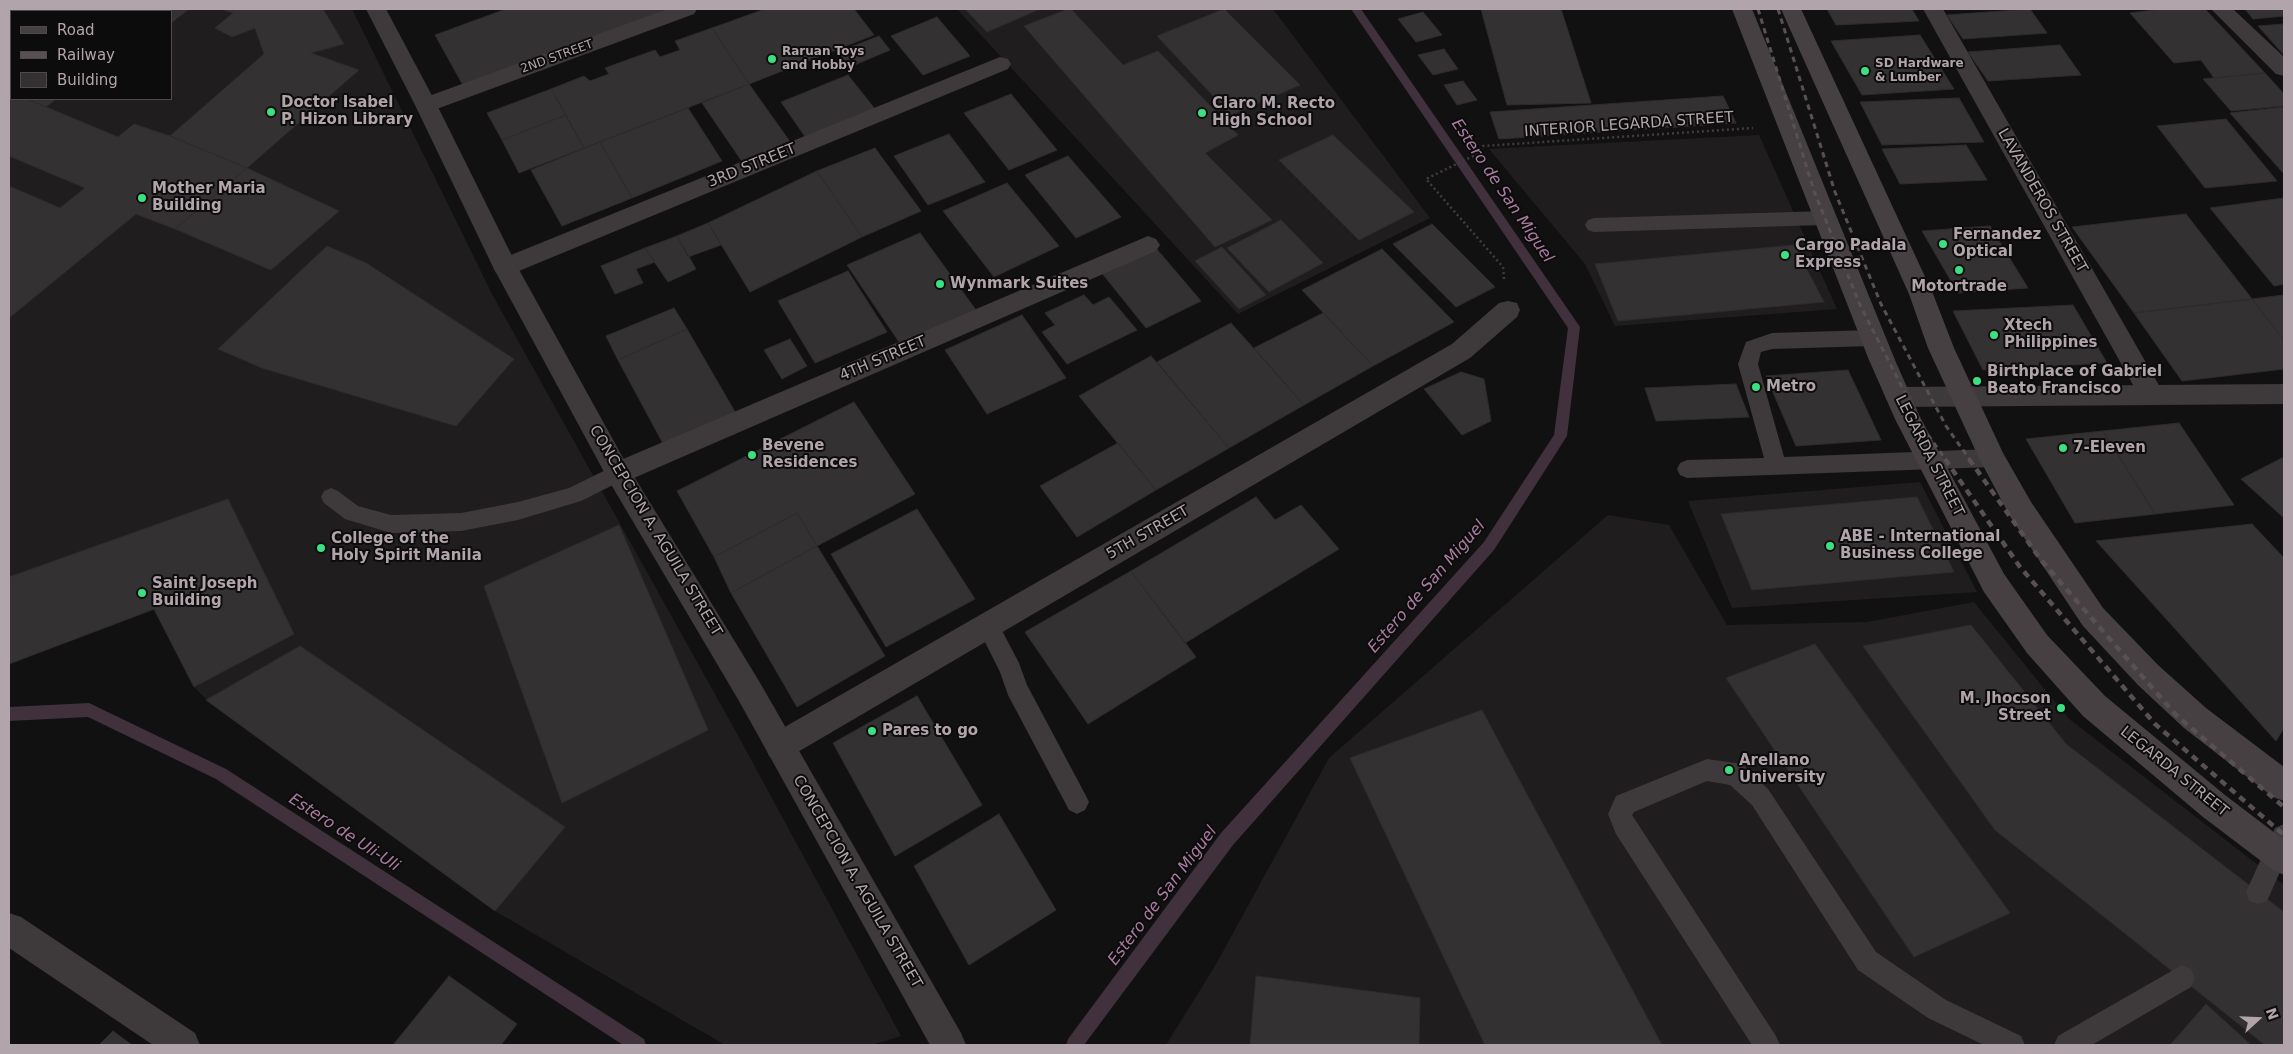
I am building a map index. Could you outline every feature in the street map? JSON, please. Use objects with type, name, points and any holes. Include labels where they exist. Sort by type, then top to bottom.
[{"type":"main road","name":"LEGARDA STREET","points":[[1742,9],[1872,338],[1929,460],[1994,583],[2037,644],[2094,706],[2152,756],[2281,849]]},
{"type":"main road","points":[[1791,9],[1917,286],[1941,348],[1992,458],[2022,510],[2092,617],[2195,718],[2284,786]]},
{"type":"street","name":"CONCEPCION A. AGUILA STREET","points":[[376,9],[426,105],[505,267],[618,473],[750,691],[949,1045]]},
{"type":"street","name":"2ND STREET","points":[[426,105],[687,9]]},
{"type":"street","name":"LAVANDEROS STREET","points":[[1933,9],[2151,394]]},
{"type":"street","points":[[2221,9],[2284,69]]},
{"type":"street","name":"3RD STREET","points":[[505,267],[1000,64]]},
{"type":"street","name":"4TH STREET","points":[[618,473],[1148,245]]},
{"type":"street","name":"5TH STREET","points":[[780,746],[1461,351],[1508,310]]},
{"type":"street","points":[[1898,397],[2284,394]]},
{"type":"street","points":[[9,929],[183,1045]]},
{"type":"lane","points":[[1594,225],[1824,218]]},
{"type":"lane","points":[[1776,465],[1748,364],[1753,347],[1772,341],[1872,338]]},
{"type":"lane","points":[[1687,469],[1992,458]]},
{"type":"lane","points":[[331,497],[352,513],[391,524],[461,522],[518,511],[574,495],[618,473]]},
{"type":"lane","points":[[988,626],[1011,670],[1016,688],[1078,802]]},
{"type":"lane","points":[[1767,1045],[1625,826],[1620,814],[1625,804],[1707,770],[1736,774],[1760,797],[1867,961],[1937,1009],[2012,1045]]},
{"type":"lane","points":[[2258,892],[2281,849]]},
{"type":"lane","points":[[2066,1045],[2182,978]]},
{"type":"path","name":"INTERIOR LEGARDA STREET","points":[[1508,310],[1502,267],[1426,179],[1475,155],[1483,146],[1789,126]]},
{"type":"shaded area","name":"College of the Holy Spirit Manila","points":[[9,9],[352,9],[492,294],[735,730],[901,1036],[872,1045],[725,1045],[495,911],[207,700],[194,687],[154,610],[9,664]]},
{"type":"shaded area","name":"Claro M. Recto High School","points":[[957,9],[1273,9],[1430,218],[1238,314]]},
{"type":"shaded area","points":[[1759,135],[1837,309],[1615,326],[1585,264],[1489,149]]},
{"type":"shaded area","name":"ABE - International Business College","points":[[1920,482],[1977,592],[1732,608],[1688,501]]},
{"type":"shaded area","name":"Arellano University","points":[[1608,515],[1669,525],[1727,625],[1867,622],[1974,602],[2068,718],[2284,885],[2284,1045],[1166,1045],[1215,966],[1329,758]]},
{"type":"building","points":[[189,9],[172,22],[172,10],[62,10]]},
{"type":"building","points":[[221,9],[323,9],[344,44],[311,53],[359,70],[247,168],[170,136],[264,54],[255,28],[232,37],[215,28],[233,13]]},
{"type":"building","points":[[506,9],[661,9],[663,11],[464,87],[435,35]]},
{"type":"building","name":"Raruan Toys and Hobby","points":[[765,9],[854,9],[874,35],[749,84],[712,28]]},
{"type":"building","points":[[965,9],[1040,9],[987,32]]},
{"type":"building","points":[[1071,9],[1123,65],[1158,51],[1238,135],[1205,153],[1272,220],[1215,247],[1024,26]]},
{"type":"building","points":[[1224,9],[1300,85],[1231,115],[1157,36]]},
{"type":"building","points":[[1481,9],[1561,9],[1591,103],[1507,105]]},
{"type":"building","points":[[1827,9],[1912,9],[1919,21],[1836,25]]},
{"type":"building","points":[[2030,9],[2047,33],[1963,39],[1947,15]]},
{"type":"building","points":[[2152,9],[2205,9],[2265,73],[2214,78],[2201,60],[2174,63],[2130,13],[2154,10]]},
{"type":"building","points":[[2245,9],[2284,9],[2284,16],[2253,19]]},
{"type":"building","points":[[1423,12],[1442,35],[1416,42],[1398,19]]},
{"type":"building","points":[[937,17],[970,56],[923,75],[891,36]]},
{"type":"building","points":[[2284,24],[2284,55],[2258,26]]},
{"type":"building","points":[[712,28],[749,84],[584,148],[551,89],[584,76],[590,81],[609,74],[605,68],[655,50],[660,57],[680,50],[675,41]]},
{"type":"building","points":[[1920,35],[1954,89],[1862,95],[1831,41]]},
{"type":"building","points":[[879,36],[890,50],[850,67],[838,52]]},
{"type":"building","points":[[2060,45],[2081,75],[1988,81],[1968,52]]},
{"type":"building","points":[[1444,49],[1458,69],[1433,75],[1418,55]]},
{"type":"building","points":[[10,63],[10,92],[9,91]]},
{"type":"building","points":[[2265,73],[2284,94],[2284,106],[2231,111],[2203,79]]},
{"type":"building","points":[[848,75],[875,109],[806,138],[781,102]]},
{"type":"building","points":[[1463,81],[1477,100],[1457,105],[1444,85]]},
{"type":"building","points":[[749,84],[791,143],[743,163],[702,103]]},
{"type":"building","points":[[551,89],[566,115],[502,140],[487,113]]},
{"type":"building","name":"Mother Maria Building","points":[[9,91],[10,100],[29,100],[118,137],[134,124],[170,136],[247,168],[175,229],[136,214],[9,318],[9,186],[60,208],[85,188],[9,156]]},
{"type":"building","points":[[1011,94],[1057,150],[1009,170],[964,113]]},
{"type":"building","points":[[1723,96],[1736,123],[1499,139],[1490,112]]},
{"type":"building","points":[[1959,98],[1984,142],[1882,145],[1860,102]]},
{"type":"building","points":[[29,100],[55,100],[46,107]]},
{"type":"building","points":[[2284,107],[2284,174],[2230,113]]},
{"type":"building","points":[[688,108],[722,161],[632,198],[600,142]]},
{"type":"building","points":[[566,115],[584,148],[519,173],[502,140]]},
{"type":"building","points":[[2226,119],[2277,181],[2205,188],[2157,126]]},
{"type":"building","points":[[949,134],[985,182],[928,205],[894,156]]},
{"type":"building","points":[[1333,135],[1414,212],[1359,240],[1279,160]]},
{"type":"building","points":[[600,142],[632,198],[562,226],[531,170]]},
{"type":"building","points":[[1966,145],[1987,180],[1900,184],[1882,149]]},
{"type":"building","points":[[875,148],[921,211],[862,237],[817,171]]},
{"type":"building","points":[[1068,156],[1121,217],[1076,238],[1025,175]]},
{"type":"building","points":[[247,168],[339,211],[271,270],[175,229]]},
{"type":"building","points":[[817,171],[862,237],[750,292],[708,223]]},
{"type":"building","points":[[1007,183],[1059,246],[994,277],[943,211]]},
{"type":"building","points":[[2284,198],[2284,284],[2274,286],[2210,208]]},
{"type":"building","points":[[2186,214],[2252,299],[2134,313],[2072,227]]},
{"type":"building","points":[[1281,220],[1323,263],[1269,292],[1227,248]]},
{"type":"building","points":[[708,223],[721,245],[688,257],[677,236]]},
{"type":"building","points":[[1432,224],[1495,287],[1456,307],[1393,244]]},
{"type":"building","points":[[1990,226],[2028,288],[1958,293],[1922,231]]},
{"type":"building","points":[[920,233],[976,310],[901,345],[847,265]]},
{"type":"building","points":[[677,236],[696,269],[668,282],[645,248]]},
{"type":"building","points":[[1794,245],[1824,302],[1618,321],[1595,264]]},
{"type":"building","points":[[327,246],[366,263],[514,359],[456,426],[262,368],[218,349]]},
{"type":"building","points":[[1155,247],[1201,301],[1146,328],[1101,272]]},
{"type":"building","points":[[1222,247],[1266,295],[1239,309],[1195,261]]},
{"type":"building","points":[[645,248],[655,262],[636,269],[643,283],[615,294],[601,266]]},
{"type":"building","points":[[1382,249],[1454,322],[1373,366],[1302,290]]},
{"type":"building","points":[[848,271],[887,332],[815,363],[778,301]]},
{"type":"building","points":[[1084,295],[1093,305],[1109,297],[1137,330],[1067,364],[1042,332],[1055,325],[1045,313]]},
{"type":"building","points":[[2284,295],[2284,340],[2252,299]]},
{"type":"building","points":[[2252,299],[2284,340],[2284,369],[2182,381],[2134,313]]},
{"type":"building","points":[[2073,305],[2107,363],[1983,370],[1953,311]]},
{"type":"building","points":[[674,308],[687,329],[618,360],[606,336]]},
{"type":"building","points":[[1323,313],[1373,366],[1304,405],[1254,348]]},
{"type":"building","points":[[1022,315],[1066,378],[987,414],[945,350]]},
{"type":"building","points":[[1231,323],[1304,405],[1229,448],[1157,362]]},
{"type":"building","points":[[687,329],[738,417],[667,451],[618,360]]},
{"type":"building","points":[[790,339],[807,366],[782,379],[764,350]]},
{"type":"building","points":[[1151,356],[1229,448],[1156,490],[1079,396]]},
{"type":"building","points":[[1848,370],[1881,440],[1796,446],[1766,376]]},
{"type":"building","points":[[1461,372],[1484,379],[1491,421],[1462,435],[1424,389]]},
{"type":"building","points":[[1736,384],[1749,417],[1656,421],[1645,388]]},
{"type":"building","points":[[854,402],[915,494],[817,546],[797,513],[714,557],[677,491]]},
{"type":"building","points":[[2179,423],[2234,505],[2155,514],[2103,431]]},
{"type":"building","points":[[2103,431],[2155,514],[2075,523],[2026,439]]},
{"type":"building","points":[[1118,443],[1156,490],[1077,537],[1040,486]]},
{"type":"building","points":[[2284,457],[2284,518],[2241,479]]},
{"type":"building","points":[[1256,497],[1275,520],[1301,505],[1339,549],[1185,643],[1131,571]]},
{"type":"building","points":[[1917,497],[1954,572],[1752,590],[1721,514]]},
{"type":"building","name":"Saint Joseph Building","points":[[228,499],[294,634],[194,687],[154,609],[9,664],[9,577]]},
{"type":"building","points":[[917,509],[975,599],[886,647],[831,554]]},
{"type":"building","points":[[797,513],[817,546],[731,593],[714,557]]},
{"type":"building","points":[[2252,524],[2284,558],[2284,728],[2276,741],[2096,541]]},
{"type":"building","points":[[619,525],[708,730],[562,803],[484,586]]},
{"type":"building","points":[[817,546],[885,656],[797,707],[731,593]]},
{"type":"building","points":[[1131,571],[1196,657],[1088,724],[1025,632]]},
{"type":"building","points":[[1971,625],[2066,744],[2284,912],[2284,1045],[2265,1045],[1995,830],[1863,646]]},
{"type":"building","points":[[1815,644],[2010,913],[1914,957],[1726,678]]},
{"type":"building","points":[[300,646],[565,827],[495,911],[206,700]]},
{"type":"building","points":[[917,696],[982,805],[895,856],[833,743]]},
{"type":"building","points":[[1482,710],[1662,1045],[1485,1045],[1350,758]]},
{"type":"building","points":[[999,814],[1056,910],[969,965],[914,866]]},
{"type":"building","points":[[449,976],[517,1024],[501,1045],[393,1045]]},
{"type":"building","points":[[1256,976],[1420,998],[1419,1045],[1250,1045]]},
{"type":"building","points":[[2206,1004],[2251,1045],[2170,1045]]},
{"type":"building","points":[[113,1031],[132,1045],[99,1045]]},
{"type":"waterway","name":"Estero de San Miguel","points":[[1074,1045],[1227,839],[1489,546],[1560,436],[1574,327],[1361,19],[1356,9]]},
{"type":"waterway","name":"Estero de Uli-Uli","points":[[9,714],[89,710],[221,774],[638,1045]]},
{"type":"railway","points":[[1758,9],[1814,191],[1860,305],[1923,428],[1946,460]]},
{"type":"railway","points":[[1778,9],[1835,192],[1881,304],[1946,426],[1970,460]]},
{"type":"railway","points":[[1945,459],[2020,567],[2155,724],[2284,835]]},
{"type":"railway","points":[[1969,459],[2041,560],[2176,715],[2284,807]]},
{"type":"place","name":"Raruan Toys and Hobby","points":[[772,59]]},
{"type":"place","name":"SD Hardware & Lumber","points":[[1865,71]]},
{"type":"place","name":"Doctor Isabel P. Hizon Library","points":[[271,112]]},
{"type":"place","name":"Claro M. Recto High School","points":[[1202,113]]},
{"type":"place","name":"Mother Maria Building","points":[[142,198]]},
{"type":"place","name":"Fernandez Optical","points":[[1943,244]]},
{"type":"place","name":"Cargo Padala Express","points":[[1785,255]]},
{"type":"place","name":"Motortrade","points":[[1959,270]]},
{"type":"place","name":"Wynmark Suites","points":[[940,284]]},
{"type":"place","name":"Xtech Philippines","points":[[1994,335]]},
{"type":"place","name":"Birthplace of Gabriel Beato Francisco","points":[[1977,381]]},
{"type":"place","name":"Metro","points":[[1756,387]]},
{"type":"place","name":"7-Eleven","points":[[2063,448]]},
{"type":"place","name":"Bevene Residences","points":[[752,455]]},
{"type":"place","name":"ABE - International Business College","points":[[1830,546]]},
{"type":"place","name":"College of the Holy Spirit Manila","points":[[321,548]]},
{"type":"place","name":"Saint Joseph Building","points":[[142,593]]},
{"type":"place","name":"M. Jhocson Street","points":[[2061,708]]},
{"type":"place","name":"Pares to go","points":[[872,731]]},
{"type":"place","name":"Arellano University","points":[[1729,770]]}]
